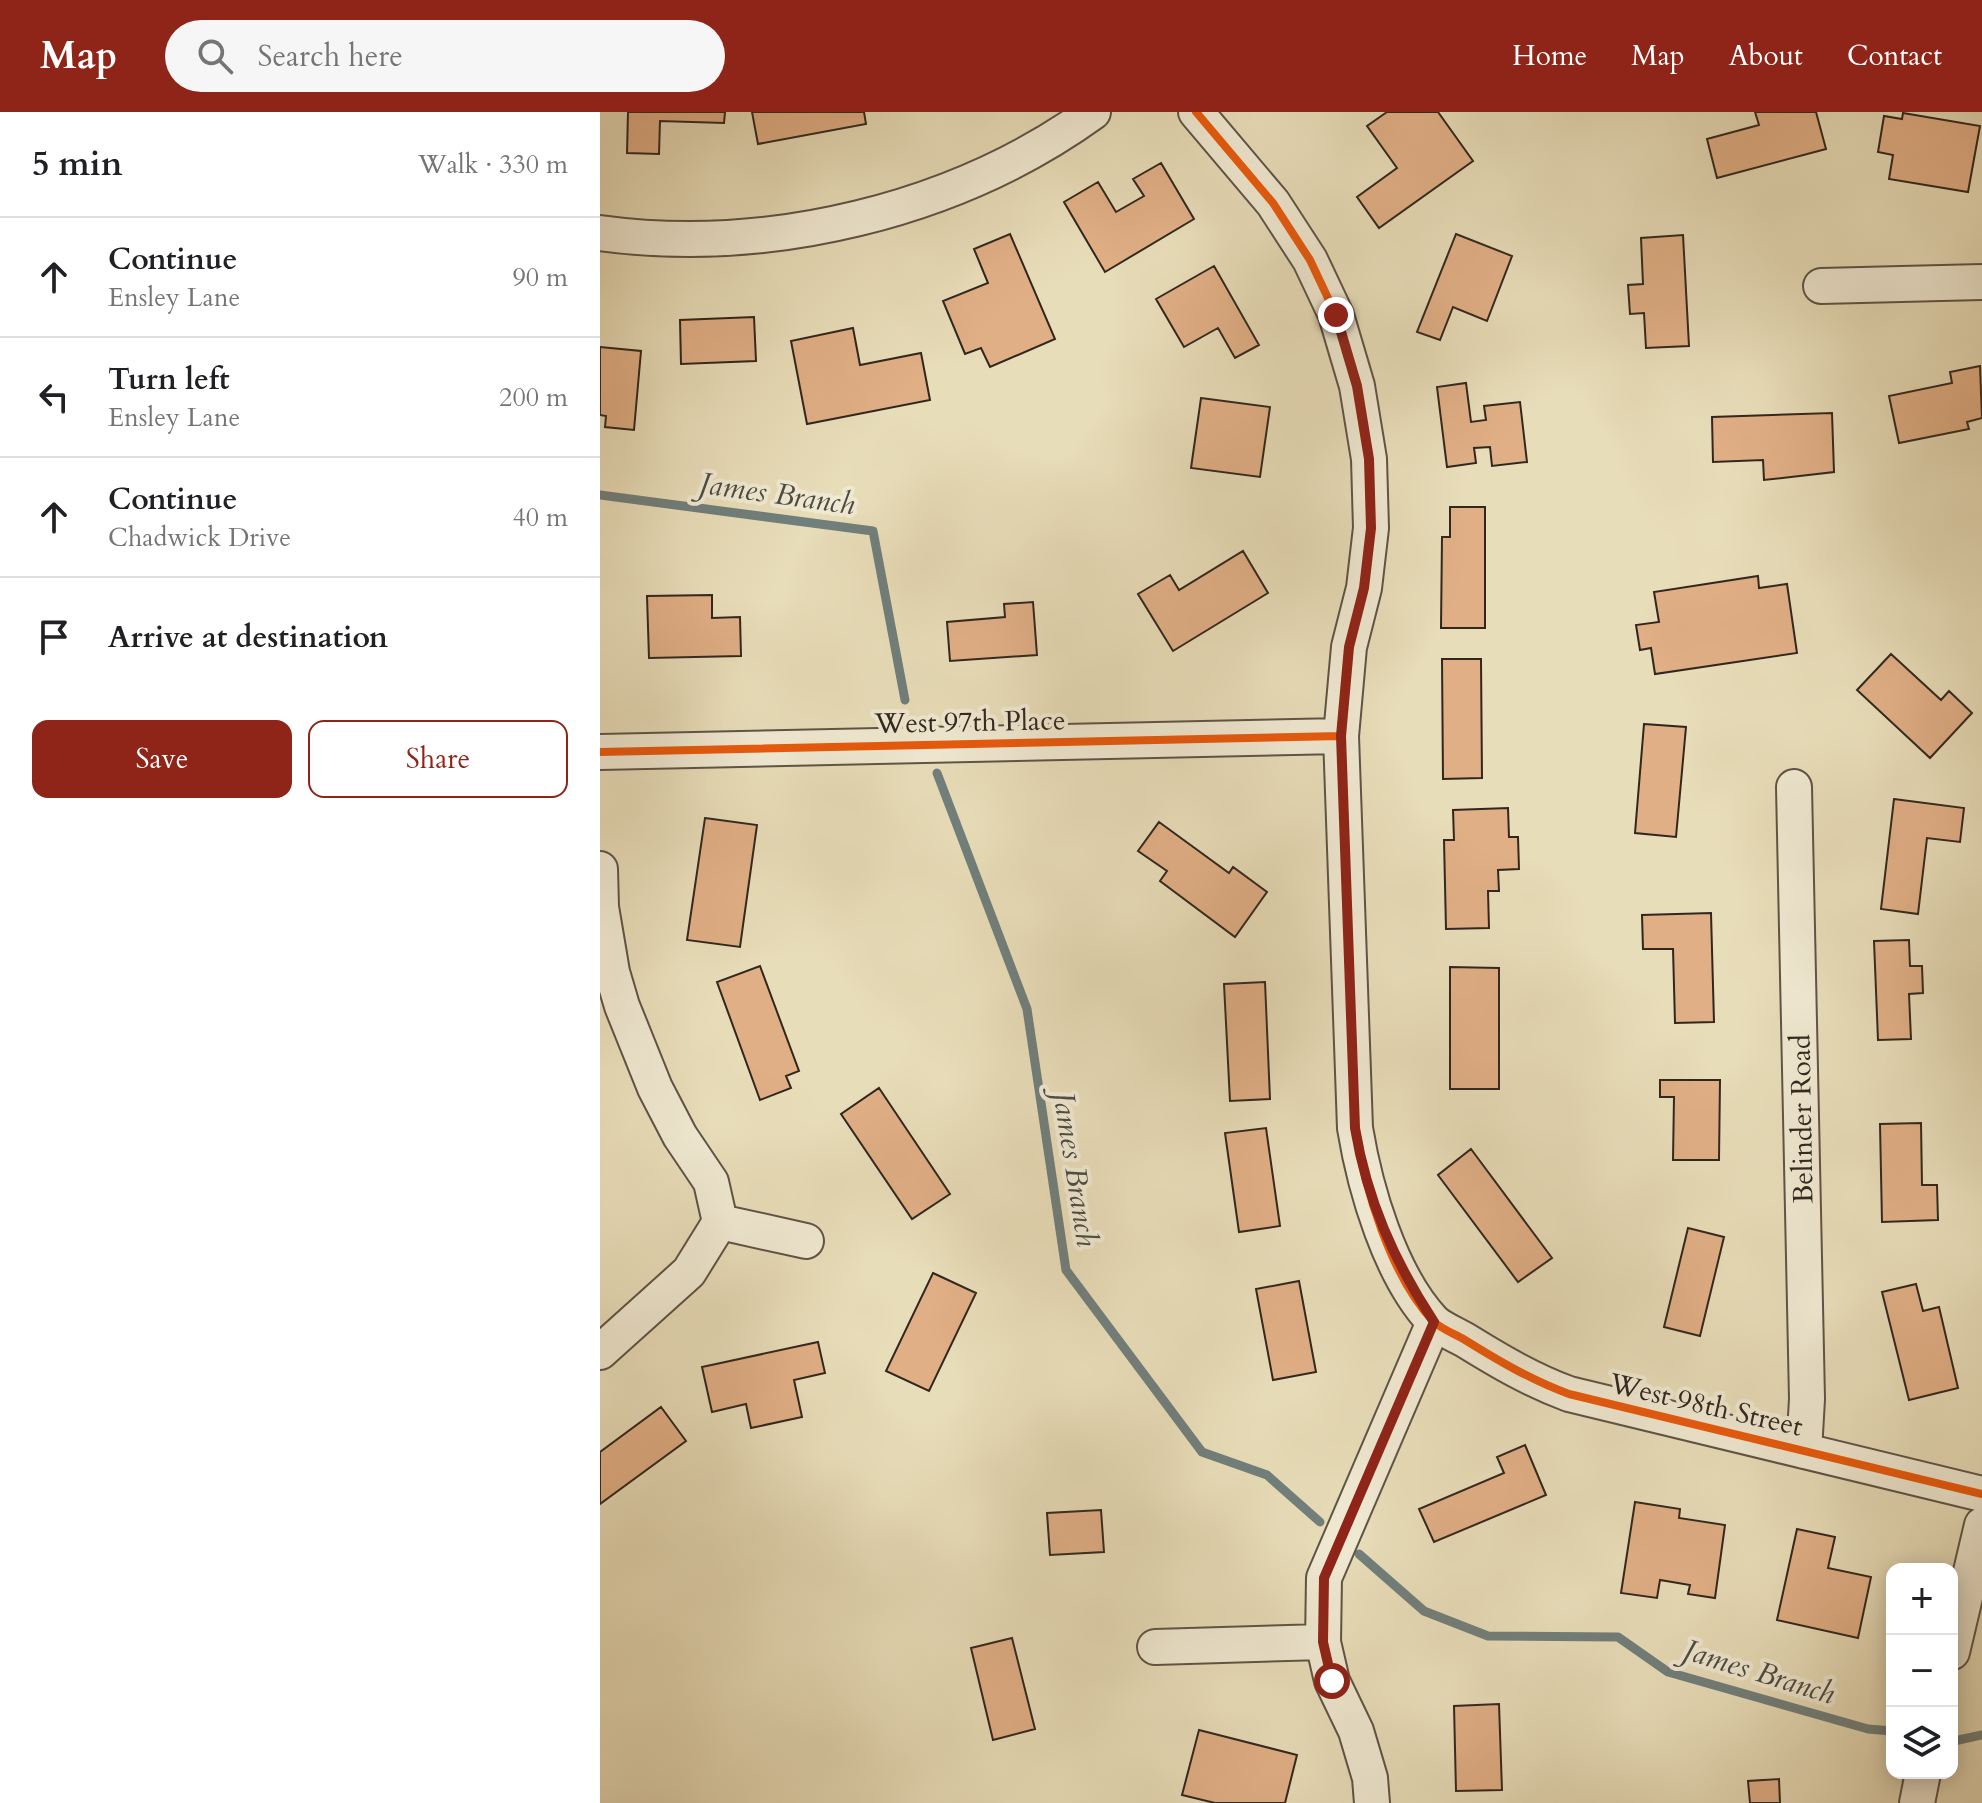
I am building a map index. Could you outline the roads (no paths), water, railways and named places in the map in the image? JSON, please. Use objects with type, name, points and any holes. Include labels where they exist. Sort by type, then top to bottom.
[{"type":"street","points":[[600,233],[718,238],[794,230],[868,216],[964,182],[1031,151],[1093,112]]},
{"type":"street","points":[[1196,112],[1273,203],[1310,260],[1336,315],[1357,386],[1370,468],[1371,528],[1364,588],[1349,647],[1341,736],[1355,1128],[1362,1170],[1380,1225],[1405,1278],[1434,1322],[1324,1578],[1323,1642],[1332,1681],[1356,1731],[1370,1778],[1372,1803]]},
{"type":"street","points":[[1821,286],[1982,282]]},
{"type":"street","name":"West 97th Place","points":[[600,752],[1341,736]]},
{"type":"street","name":"Belinder Road","points":[[1794,787],[1807,1383],[1804,1451]]},
{"type":"street","points":[[600,869],[603,920],[622,1006],[655,1088],[680,1136],[711,1182],[720,1222],[689,1272],[600,1352]]},
{"type":"street","points":[[720,1222],[806,1241]]},
{"type":"street","name":"West 98th Street","points":[[1434,1322],[1527,1378],[1569,1394],[1982,1494]]},
{"type":"street","points":[[1956,1635],[1982,1525]]},
{"type":"street","points":[[1155,1647],[1323,1642]]},
{"type":"street","points":[[1917,1803],[1922,1779]]},
{"type":"waterway","name":"James Branch","points":[[600,495],[873,531],[905,700]]},
{"type":"waterway","name":"James Branch","points":[[937,773],[1027,1009],[1066,1270],[1202,1452],[1267,1475],[1320,1522]]},
{"type":"waterway","name":"James Branch","points":[[1359,1554],[1424,1611],[1488,1636],[1618,1637],[1668,1672],[1868,1729],[1886,1730]]},
{"type":"waterway","name":"James Branch","points":[[1958,1740],[1982,1735]]}]
